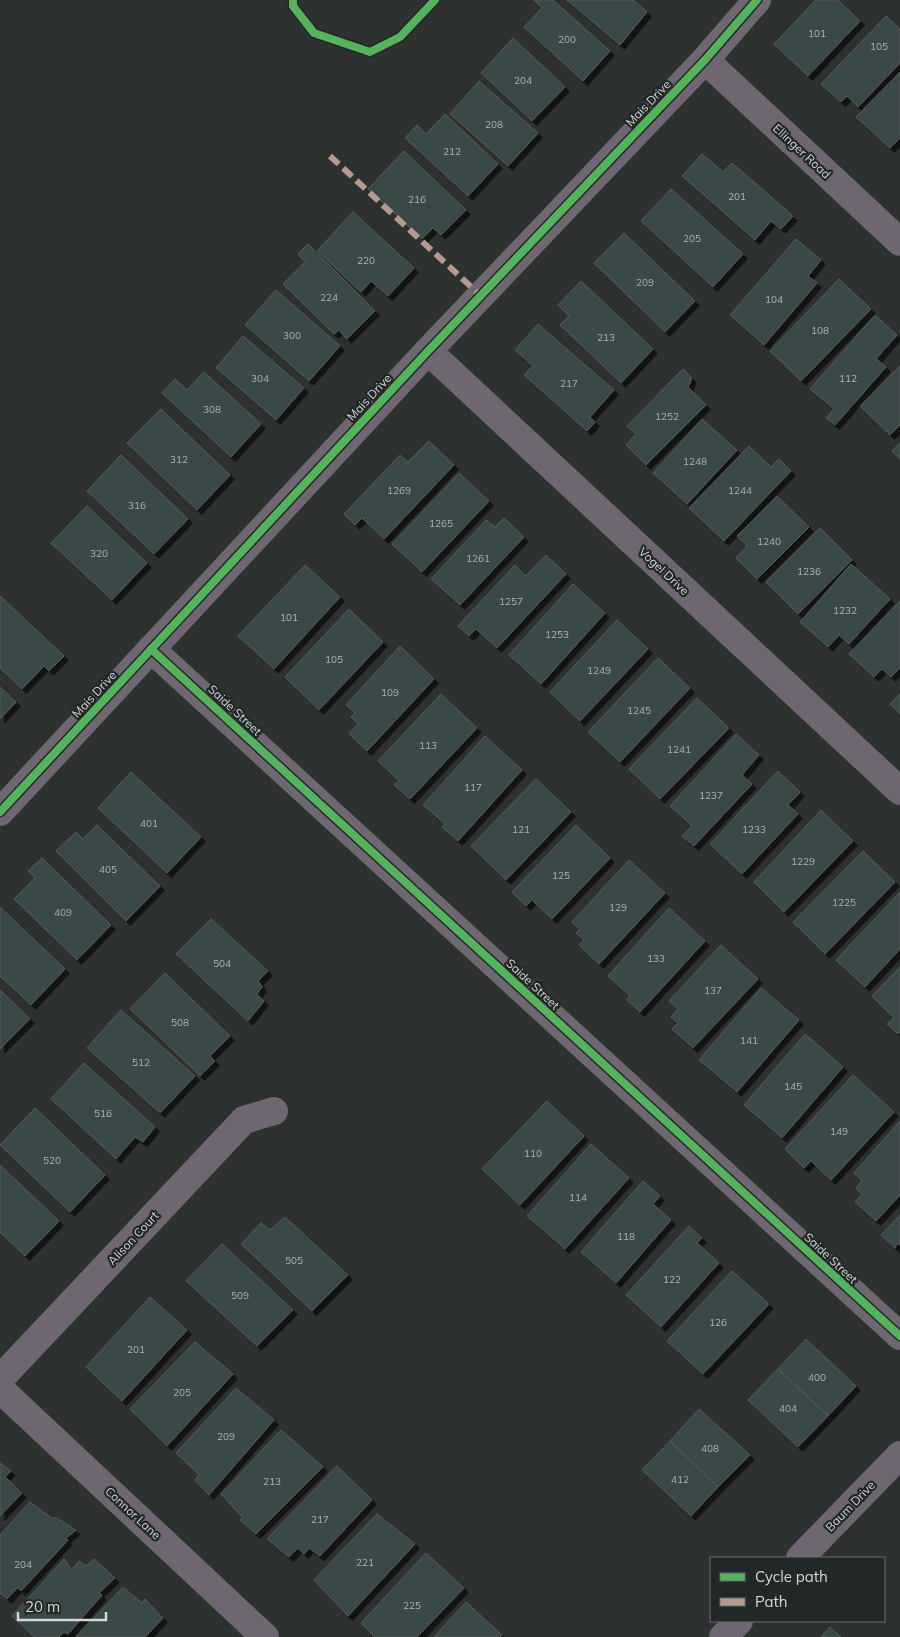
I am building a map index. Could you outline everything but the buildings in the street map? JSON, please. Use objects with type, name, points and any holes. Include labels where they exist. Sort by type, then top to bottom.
[{"type":"street","name":"Mais Drive","points":[[0,812],[428,351],[705,60],[757,0]]},
{"type":"street","name":"Ellinger Road","points":[[705,60],[900,242]]},
{"type":"street","name":"Vogel Drive","points":[[428,351],[900,791]]},
{"type":"street","name":"Saide Street","points":[[151,649],[900,1336]]},
{"type":"street","name":"Alison Court","points":[[0,1379],[244,1120],[274,1111]]},
{"type":"street","name":"Connor Lane","points":[[0,1389],[266,1637]]},
{"type":"street","name":"Baum Drive","points":[[801,1557],[900,1455]]},
{"type":"street","points":[[723,1637],[738,1622]]},
{"type":"marked path","points":[[330,156],[481,296]]},
{"type":"cycle path","points":[[293,0],[293,6],[314,33],[370,52],[400,37],[435,0]]},
{"type":"cycle path","points":[[0,812],[428,351],[705,60],[757,0]]},
{"type":"cycle path","points":[[151,649],[900,1336]]}]
